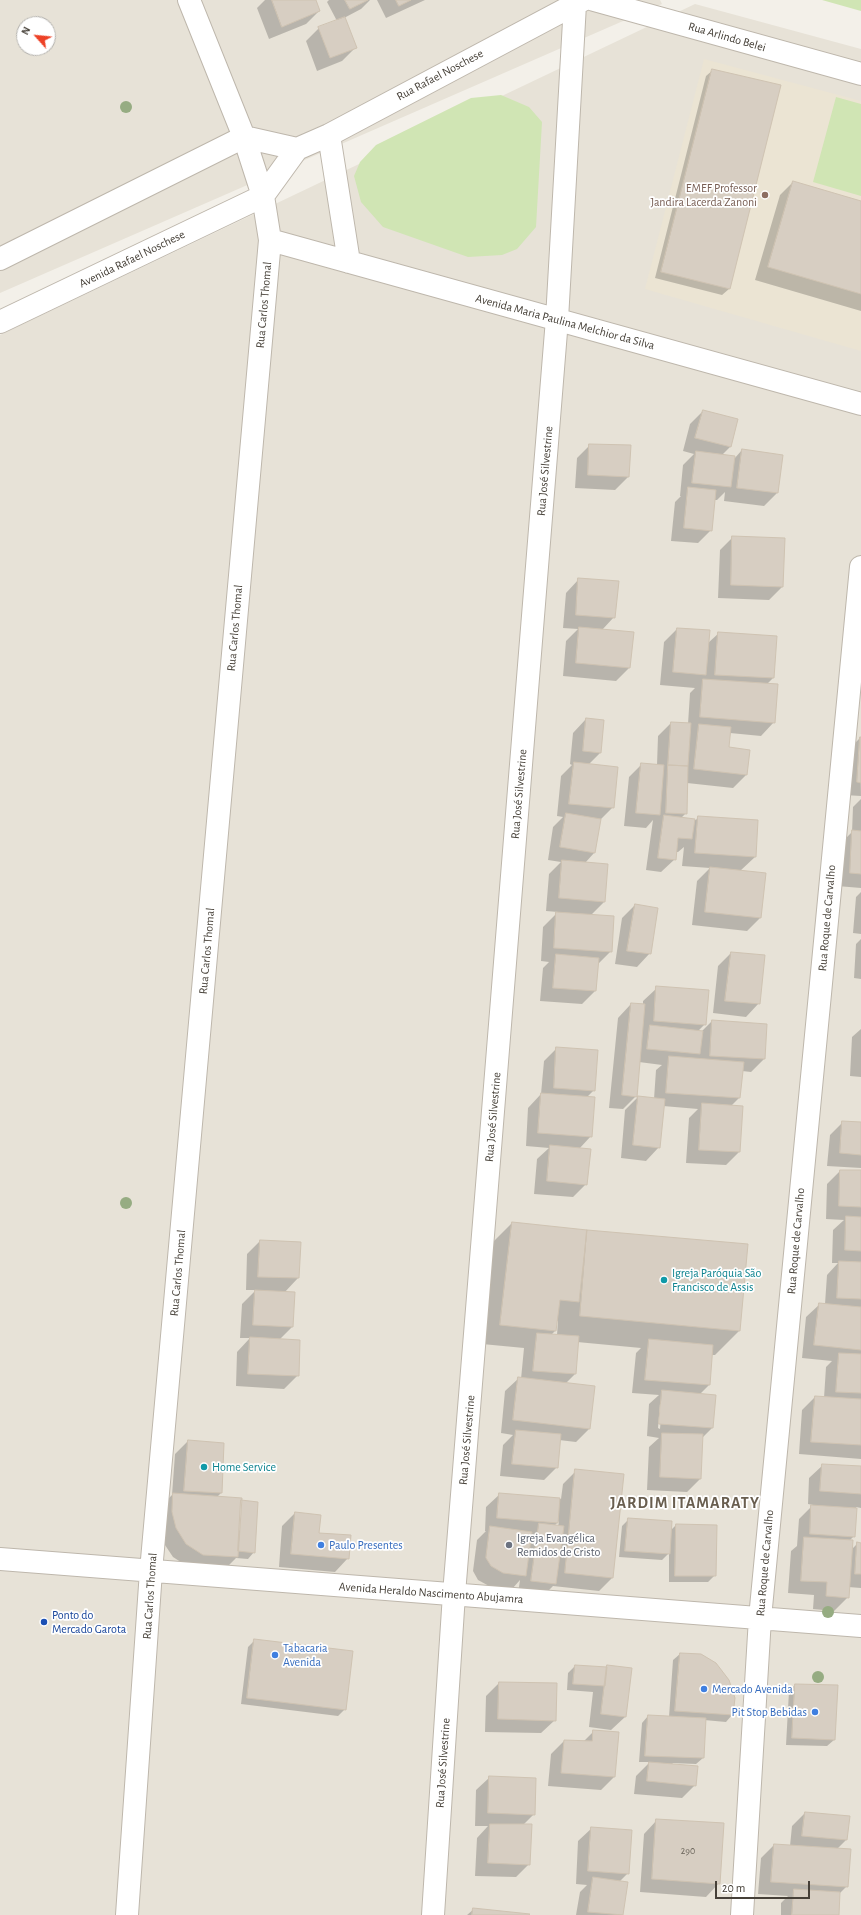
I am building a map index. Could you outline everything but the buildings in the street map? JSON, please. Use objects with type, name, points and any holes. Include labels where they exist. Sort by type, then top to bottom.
[{"type":"street","name":"Rua Carlos Thomal","points":[[127,1915],[152,1571],[270,240],[263,196],[244,137],[189,0]]},
{"type":"street","name":"Rua Arlindo Belei","points":[[581,1],[861,74]]},
{"type":"street","name":"Rua Rafael Noschese","points":[[297,149],[329,135],[581,1]]},
{"type":"street","name":"Rua José Silvestrine","points":[[434,1915],[454,1594],[557,319],[581,1]]},
{"type":"street","points":[[329,135],[349,262]]},
{"type":"street","points":[[0,259],[244,137],[297,149],[263,196]]},
{"type":"street","name":"Avenida Rafael Noschese","points":[[0,322],[263,196]]},
{"type":"street","name":"Avenida Maria Paulina Melchior da Silva","points":[[270,240],[861,404]]},
{"type":"street","name":"Rua Roque de Carvalho","points":[[742,1915],[760,1618],[861,567]]},
{"type":"street","name":"Avenida Heraldo Nascimento Abujamra","points":[[0,1559],[861,1626]]},
{"type":"shaded area","points":[[0,0],[660,0],[662,4],[0,293]]},
{"type":"shaded area","points":[[695,4],[861,49],[861,1915],[0,1915],[0,335]]},
{"type":"shaded area","name":"EMEF Professor Jandira Lacerda Zanoni","points":[[704,59],[861,101],[861,351],[645,289]]},
{"type":"green space","points":[[822,0],[861,0],[861,11]]},
{"type":"green space","points":[[501,95],[529,107],[542,122],[536,227],[517,249],[502,255],[468,257],[383,227],[361,202],[354,176],[360,162],[376,145],[471,98]]},
{"type":"green space","points":[[836,97],[861,104],[861,196],[813,182]]},
{"type":"place","name":"EMEF Professor Jandira Lacerda Zanoni","points":[[765,195]]},
{"type":"place","name":"Igreja Paróquia São Francisco de Assis","points":[[664,1280]]},
{"type":"place","name":"Home Service","points":[[204,1467]]},
{"type":"place","name":"Paulo Presentes","points":[[321,1545]]},
{"type":"place","name":"Igreja Evangélica Remidos de Cristo","points":[[509,1545]]},
{"type":"place","name":"Ponto do Mercado Garota","points":[[44,1622]]},
{"type":"place","name":"Tabacaria Avenida","points":[[275,1655]]},
{"type":"place","name":"Mercado Avenida","points":[[704,1689]]},
{"type":"place","name":"Pit Stop Bebidas","points":[[815,1712]]},
{"type":"district","name":"JARDIM ITAMARATY","points":[[685,1503]]}]
